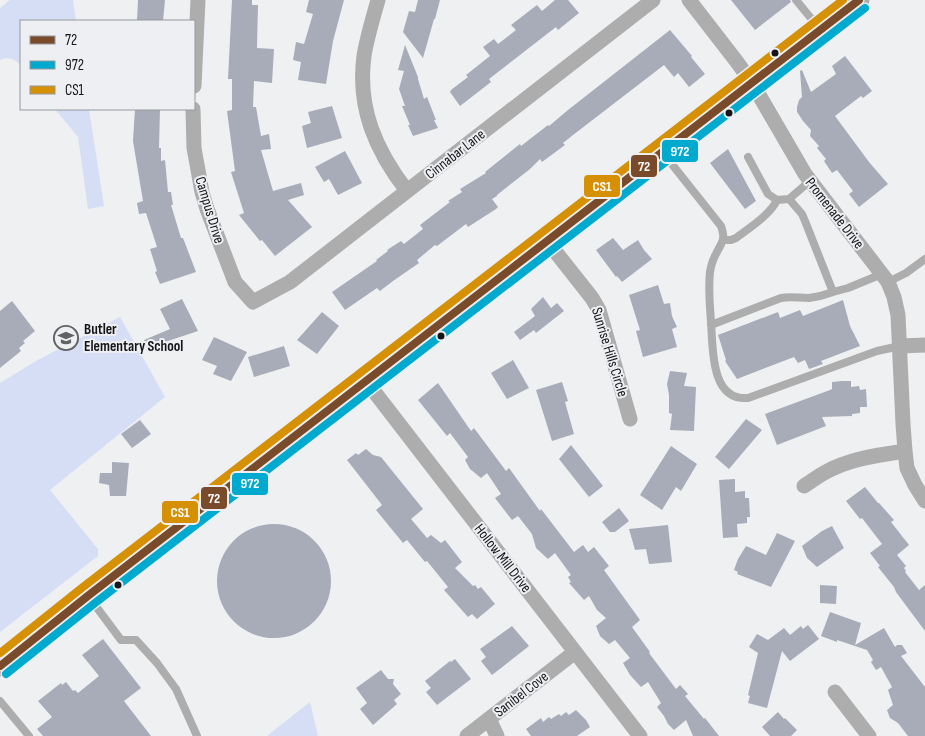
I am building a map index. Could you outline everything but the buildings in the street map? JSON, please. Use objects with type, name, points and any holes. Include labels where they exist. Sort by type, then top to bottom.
[{"type":"main road","points":[[0,666],[88,595],[859,0]]},
{"type":"street","points":[[195,64],[198,0]]},
{"type":"street","points":[[378,0],[364,58],[365,106],[377,144],[384,158],[407,191]]},
{"type":"street","name":"Cinnabar Lane","points":[[252,302],[290,282],[653,0]]},
{"type":"street","name":"Promenade Drive","points":[[689,0],[752,83],[805,174],[885,278],[894,296],[898,316],[907,468],[925,501]]},
{"type":"street","name":"Campus Drive","points":[[193,110],[194,148],[207,209],[235,282],[252,302]]},
{"type":"street","name":"Sunrise Hills Circle","points":[[547,241],[592,298],[599,310],[630,419]]},
{"type":"street","points":[[900,346],[925,345]]},
{"type":"street","name":"Hollow Mill Drive","points":[[366,381],[640,736]]},
{"type":"street","points":[[804,486],[825,472],[851,461],[905,451]]},
{"type":"street","name":"Sanibel Cove","points":[[467,736],[576,652]]},
{"type":"street","points":[[835,692],[869,736]]},
{"type":"street","points":[[489,719],[497,736]]},
{"type":"lane","points":[[796,0],[820,30]]},
{"type":"lane","points":[[662,152],[721,226],[724,234],[710,271],[709,286],[714,364],[718,376],[728,393],[740,399],[748,398],[877,351],[900,346]]},
{"type":"lane","points":[[748,158],[768,194],[777,200],[789,199],[810,181]]},
{"type":"lane","points":[[789,199],[805,220],[833,292]]},
{"type":"lane","points":[[723,240],[736,238],[770,211],[775,206],[777,200]]},
{"type":"lane","points":[[711,325],[781,298],[792,296],[809,298],[906,273],[925,259]]},
{"type":"lane","points":[[88,595],[121,640],[136,640],[157,663],[176,689],[197,736]]},
{"type":"lane","points":[[0,700],[29,736]]},
{"type":"shaded area","points":[[10,0],[73,0],[76,20],[20,20],[20,65],[12,59],[0,60],[0,8]]},
{"type":"shaded area","points":[[56,110],[89,110],[104,206],[88,209],[78,137]]},
{"type":"shaded area","points":[[120,317],[165,397],[50,490],[98,549],[98,556],[0,632],[0,383],[36,361]]},
{"type":"shaded area","points":[[310,702],[318,736],[267,736]]},
{"type":"transit line","name":"CS1","points":[[0,653],[843,0]]},
{"type":"transit line","name":"72","points":[[0,666],[89,595],[859,0]]},
{"type":"transit line","name":"972","points":[[6,674],[95,603],[865,8]]},
{"type":"place","name":"Butler Elementary School","points":[[66,338]]}]
